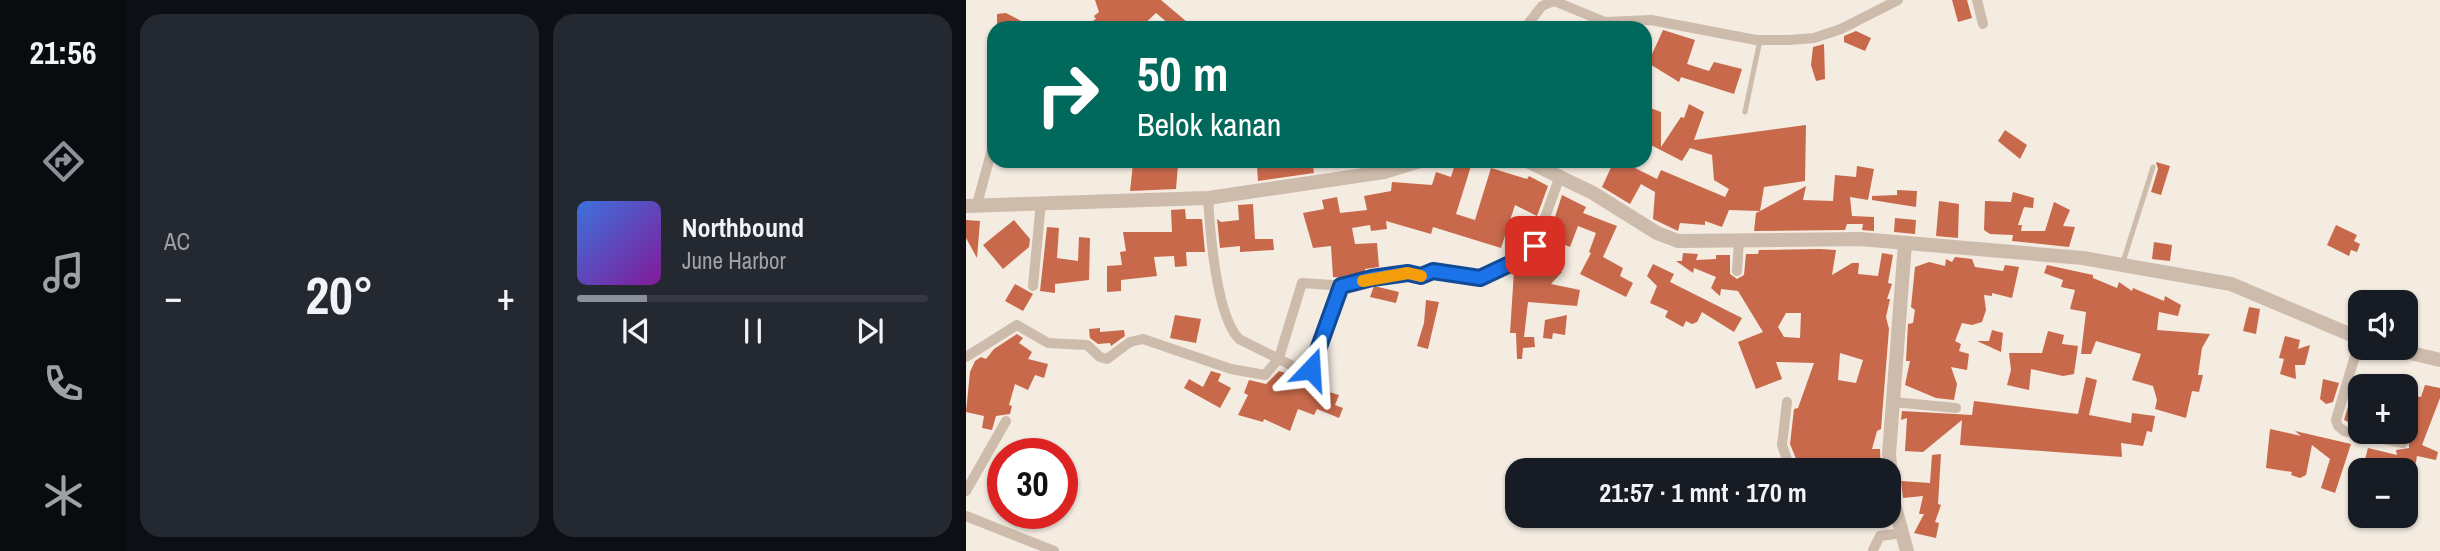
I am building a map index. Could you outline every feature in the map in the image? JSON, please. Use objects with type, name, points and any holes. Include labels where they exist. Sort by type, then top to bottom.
[{"type":"street","points":[[1628,21],[1651,20],[1760,40],[1814,38],[1841,29],[1898,0]]},
{"type":"street","points":[[1978,0],[1983,24]]},
{"type":"street","points":[[1530,21],[1544,3],[1560,2],[1603,21]]},
{"type":"street","points":[[987,162],[972,205],[1208,198],[1265,192],[1397,168]]},
{"type":"street","points":[[1543,168],[1666,237],[1699,242],[1813,238],[1905,243],[1993,249],[2122,265],[2231,284],[2348,334]]},
{"type":"street","points":[[966,357],[1013,325],[1048,343],[1087,345],[1100,357],[1107,359],[1130,342],[1143,339],[1251,373],[1268,374],[1279,358],[1301,285],[1305,282],[1341,286],[1408,273],[1421,276],[1433,271],[1480,278],[1499,270],[1535,246],[1560,176]]},
{"type":"street","points":[[1208,198],[1213,259],[1234,333],[1239,339],[1310,371],[1341,286]]},
{"type":"street","points":[[1034,286],[1041,202]]},
{"type":"street","points":[[1737,271],[1738,240]]},
{"type":"street","points":[[1890,458],[1905,243]]},
{"type":"street","points":[[2418,355],[2440,360]]},
{"type":"street","points":[[2348,380],[2336,420],[2338,426],[2348,432]]},
{"type":"street","points":[[1786,458],[1782,445],[1787,402]]},
{"type":"street","points":[[1893,402],[1956,408]]},
{"type":"street","points":[[966,491],[1006,421]]},
{"type":"street","points":[[966,516],[1054,551]]},
{"type":"street","points":[[1901,528],[1907,551]]},
{"type":"street","points":[[1873,550],[1880,536],[1902,533]]},
{"type":"lane","points":[[1745,112],[1760,40]]},
{"type":"lane","points":[[2122,265],[2153,167]]},
{"type":"building","points":[[1095,0],[1161,0],[1186,21],[1166,21],[1156,13],[1147,21],[1092,21],[1099,12]]},
{"type":"building","points":[[1952,0],[1967,0],[1972,18],[1958,22]]},
{"type":"building","points":[[1006,13],[1021,21],[997,21],[997,14]]},
{"type":"building","points":[[1663,30],[1695,40],[1687,64],[1709,71],[1714,62],[1742,69],[1734,94],[1681,77],[1679,82],[1652,65],[1652,54]]},
{"type":"building","points":[[1856,31],[1871,38],[1865,51],[1844,42],[1844,36]]},
{"type":"building","points":[[1824,44],[1825,79],[1816,81],[1811,65],[1813,47]]},
{"type":"building","points":[[1689,104],[1704,112],[1694,140],[1806,125],[1805,181],[1764,187],[1760,211],[1729,210],[1722,227],[1705,221],[1705,225],[1680,223],[1678,231],[1653,219],[1655,192],[1641,184],[1630,204],[1602,187],[1611,168],[1635,168],[1657,179],[1661,170],[1725,197],[1729,189],[1714,180],[1712,155],[1690,148],[1682,161],[1652,146],[1652,109],[1661,112],[1661,147],[1681,117],[1684,118]]},
{"type":"building","points":[[2005,130],[2027,145],[2020,159],[1998,141]]},
{"type":"building","points":[[2156,162],[2170,166],[2161,195],[2151,192],[2158,169]]},
{"type":"building","points":[[1857,166],[1874,169],[1868,200],[1850,197],[1852,216],[1874,217],[1874,231],[1862,230],[1863,224],[1847,224],[1845,230],[1754,231],[1756,213],[1806,186],[1803,200],[1833,201],[1835,175],[1856,177]]},
{"type":"building","points":[[1133,168],[1178,168],[1176,189],[1130,191]]},
{"type":"building","points":[[1257,168],[1313,168],[1314,173],[1258,181]]},
{"type":"building","points":[[1454,168],[1470,168],[1456,214],[1475,220],[1491,168],[1527,179],[1529,176],[1548,186],[1537,216],[1515,205],[1501,248],[1433,227],[1431,234],[1386,221],[1387,229],[1371,231],[1370,225],[1352,228],[1355,244],[1377,243],[1379,267],[1365,269],[1365,272],[1346,278],[1333,277],[1331,246],[1313,248],[1303,213],[1324,209],[1322,200],[1337,197],[1340,213],[1367,210],[1364,196],[1391,191],[1392,182],[1432,185],[1436,172],[1451,177]]},
{"type":"building","points":[[1897,190],[1917,191],[1916,207],[1872,200],[1872,196],[1897,195]]},
{"type":"building","points":[[2013,192],[2034,198],[2033,208],[2024,207],[2018,225],[2022,225],[2021,231],[2045,231],[2054,202],[2070,210],[2063,226],[2075,227],[2069,247],[2012,241],[2013,235],[1990,234],[1984,230],[1985,201],[2011,202]]},
{"type":"building","points":[[1562,195],[1586,207],[1583,213],[1617,226],[1603,257],[1623,268],[1620,276],[1633,283],[1626,297],[1580,274],[1591,253],[1589,252],[1596,233],[1578,226],[1570,247],[1560,243],[1552,267],[1562,272],[1551,284],[1580,290],[1577,306],[1528,302],[1524,337],[1534,337],[1535,347],[1523,348],[1522,359],[1517,359],[1516,333],[1510,333],[1514,271],[1520,268],[1538,270]]},
{"type":"building","points":[[1939,201],[1959,204],[1958,238],[1936,236]]},
{"type":"building","points":[[1253,204],[1255,239],[1273,239],[1274,250],[1240,252],[1240,246],[1220,248],[1217,219],[1221,222],[1239,220],[1238,205]]},
{"type":"building","points":[[1185,209],[1186,219],[1202,219],[1205,252],[1186,252],[1187,266],[1175,267],[1174,256],[1154,257],[1157,276],[1121,280],[1121,291],[1107,292],[1107,266],[1122,265],[1120,252],[1126,251],[1123,232],[1172,232],[1171,210]]},
{"type":"building","points":[[1895,218],[1916,220],[1915,234],[1894,232]]},
{"type":"building","points":[[966,220],[980,221],[977,258],[966,238]]},
{"type":"building","points":[[1014,220],[1030,239],[1029,247],[1003,269],[983,245]]},
{"type":"building","points":[[2336,225],[2357,235],[2354,241],[2360,244],[2357,252],[2351,250],[2349,256],[2327,245]]},
{"type":"building","points":[[1047,227],[1059,228],[1057,258],[1078,261],[1079,237],[1090,238],[1089,280],[1055,284],[1055,293],[1040,291]]},
{"type":"building","points":[[2154,242],[2172,245],[2170,261],[2152,259]]},
{"type":"building","points":[[1759,250],[1836,250],[1832,275],[1852,263],[1859,263],[1858,274],[1878,276],[1882,253],[1893,255],[1888,283],[1892,284],[1887,299],[1890,299],[1886,317],[1889,329],[1881,429],[1877,431],[1872,449],[1880,449],[1880,458],[1796,458],[1790,444],[1794,409],[1798,408],[1814,363],[1776,362],[1782,379],[1756,389],[1738,342],[1763,332],[1738,291],[1721,289],[1720,296],[1711,288],[1716,277],[1694,268],[1693,273],[1676,261],[1682,261],[1683,253],[1698,254],[1696,260],[1730,255],[1730,274],[1737,279],[1744,275],[1746,254],[1758,254]],"holes":[[[1786,313],[1801,313],[1800,338],[1784,337],[1778,327]],[[1840,353],[1863,360],[1856,383],[1838,380]]]},
{"type":"building","points":[[1955,257],[1972,259],[1975,267],[2003,271],[2005,265],[2019,267],[2012,298],[1992,293],[1992,296],[1984,295],[1986,310],[1982,322],[1972,325],[1962,323],[1955,341],[1961,344],[1959,351],[1969,354],[1967,370],[1951,367],[1957,384],[1954,400],[1936,398],[1905,385],[1910,361],[1906,361],[1908,324],[1913,323],[1915,310],[1911,307],[1915,267],[1929,262],[1945,266],[1946,259],[1952,262]]},
{"type":"building","points":[[1653,264],[1674,274],[1670,282],[1742,318],[1734,332],[1702,312],[1697,322],[1692,324],[1686,321],[1683,327],[1665,317],[1668,311],[1650,303],[1657,286],[1647,276]]},
{"type":"building","points":[[2047,265],[2093,275],[2093,278],[2117,288],[2119,282],[2132,291],[2133,288],[2164,301],[2165,296],[2181,305],[2178,316],[2159,312],[2157,330],[2210,334],[2202,348],[2198,375],[2203,375],[2199,392],[2192,391],[2186,418],[2155,409],[2157,400],[2153,386],[2132,380],[2141,354],[2096,341],[2091,354],[2081,354],[2086,312],[2070,309],[2075,290],[2061,287],[2063,280],[2044,273]]},
{"type":"building","points":[[1015,284],[1033,294],[1023,311],[1005,301]]},
{"type":"building","points":[[1374,286],[1399,292],[1396,303],[1370,297]]},
{"type":"building","points":[[1426,300],[1439,302],[1428,349],[1417,346],[1424,323]]},
{"type":"building","points":[[2249,307],[2260,309],[2256,334],[2243,331]]},
{"type":"building","points":[[1175,315],[1201,319],[1196,343],[1170,338]]},
{"type":"building","points":[[1567,315],[1565,335],[1553,333],[1552,339],[1543,338],[1545,320]]},
{"type":"building","points":[[1100,328],[1100,332],[1124,330],[1125,336],[1111,346],[1110,343],[1098,344],[1090,338],[1089,329]]},
{"type":"building","points":[[1992,330],[2003,333],[2001,352],[1977,341],[1989,341]]},
{"type":"building","points":[[2048,331],[2064,335],[2062,344],[2078,346],[2074,374],[2063,376],[2031,369],[2029,390],[2007,385],[2011,370],[2009,353],[2042,353]]},
{"type":"building","points":[[1017,334],[1023,338],[1019,343],[1032,352],[1028,359],[1048,364],[1044,378],[1035,375],[1028,390],[1015,384],[1009,405],[1012,406],[1010,414],[996,416],[992,430],[982,428],[984,416],[966,412],[970,372],[975,361],[981,357],[986,359],[994,349]]},
{"type":"building","points":[[2285,336],[2300,340],[2298,349],[2310,345],[2305,365],[2295,365],[2296,379],[2280,374],[2284,359],[2279,358]]},
{"type":"building","points":[[1211,371],[1221,374],[1218,381],[1231,388],[1220,408],[1184,388],[1189,379],[1203,387]]},
{"type":"building","points":[[1279,371],[1311,381],[1309,386],[1339,395],[1335,405],[1343,408],[1339,418],[1317,409],[1314,415],[1298,409],[1290,431],[1264,419],[1263,422],[1238,415],[1248,395],[1244,393],[1249,380],[1266,384]]},
{"type":"building","points":[[2086,377],[2097,380],[2089,415],[2131,423],[2132,413],[2155,416],[2152,432],[2147,431],[2143,446],[2121,443],[2122,457],[1960,445],[1962,420],[1923,452],[1905,451],[1907,418],[1901,420],[1902,411],[1972,415],[1974,401],[2078,414]]},
{"type":"building","points":[[2323,379],[2339,383],[2333,402],[2326,404],[2320,399]]},
{"type":"building","points":[[2425,385],[2440,388],[2440,398],[2422,445],[2438,452],[2436,460],[2417,456],[2365,458],[2368,448],[2397,455],[2396,450],[2409,448],[2409,444],[2418,444],[2418,397],[2421,397]]},
{"type":"building","points":[[2270,429],[2301,436],[2295,431],[2351,444],[2335,493],[2321,488],[2330,459],[2312,445],[2306,475],[2300,478],[2291,475],[2292,472],[2266,468]]},
{"type":"building","points":[[1941,454],[1938,504],[1941,505],[1935,522],[1939,523],[1936,538],[1914,533],[1924,514],[1919,514],[1923,496],[1903,498],[1901,481],[1930,483],[1932,455]]},
{"type":"slow traffic","points":[[1363,281],[1408,273],[1421,276]]},
{"type":"route","points":[[1311,369],[1341,286],[1408,273],[1421,276],[1433,271],[1480,278],[1516,261],[1535,246]]}]
